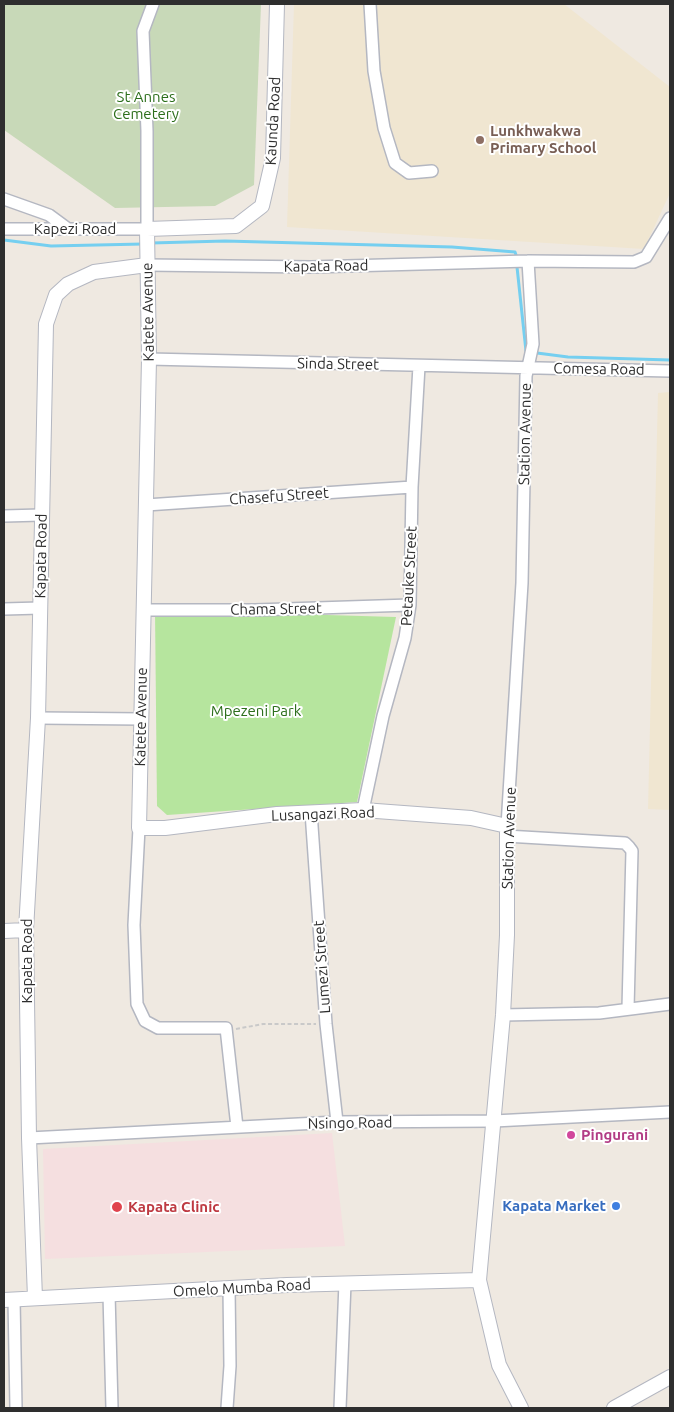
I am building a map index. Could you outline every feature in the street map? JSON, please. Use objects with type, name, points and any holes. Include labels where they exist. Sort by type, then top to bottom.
[{"type":"street","points":[[147,239],[147,131],[143,31],[153,4]]},
{"type":"street","name":"Kaunda Road","points":[[147,239],[236,226],[262,206],[273,158],[277,4]]},
{"type":"street","points":[[370,4],[374,71],[384,128],[396,163],[408,173],[432,171]]},
{"type":"street","points":[[4,198],[49,215],[68,229]]},
{"type":"street","points":[[658,237],[670,218]]},
{"type":"street","name":"Kapezi Road","points":[[4,229],[68,229],[147,239]]},
{"type":"street","points":[[658,237],[670,235]]},
{"type":"street","name":"Kapata Road","points":[[35,1298],[29,1138],[26,930],[38,718],[46,324],[56,295],[81,276],[94,272],[147,265],[311,267],[528,261],[642,261],[658,237]]},
{"type":"street","name":"Katete Avenue","points":[[147,239],[149,359],[142,610],[142,719],[134,925],[137,1004],[140,1014],[145,1021],[158,1028],[226,1028]]},
{"type":"street","name":"Station Avenue","points":[[521,1408],[499,1365],[479,1280],[503,1015],[507,935],[506,831],[511,786],[522,582],[528,368],[533,344],[528,261]]},
{"type":"street","name":"Sinda Street","points":[[149,359],[528,368]]},
{"type":"street","name":"Petauke Street","points":[[363,810],[383,716],[405,638],[410,605],[412,487],[419,366]]},
{"type":"street","name":"Comesa Road","points":[[528,368],[670,370]]},
{"type":"street","name":"Chasefu Street","points":[[146,505],[412,487]]},
{"type":"street","points":[[4,516],[41,515]]},
{"type":"street","name":"Chama Street","points":[[142,610],[255,610],[410,605]]},
{"type":"street","points":[[4,609],[40,608]]},
{"type":"street","points":[[38,718],[142,719]]},
{"type":"street","name":"Lusangazi Road","points":[[139,828],[166,828],[311,812],[363,810],[471,818],[506,831]]},
{"type":"street","name":"Lumezi Street","points":[[311,812],[326,1024],[337,1122]]},
{"type":"street","points":[[506,831],[625,842],[629,846],[632,851],[628,1008]]},
{"type":"street","points":[[4,931],[26,930]]},
{"type":"street","points":[[503,1015],[599,1012],[670,1004]]},
{"type":"street","points":[[226,1028],[237,1127]]},
{"type":"street","name":"Nsingo Road","points":[[29,1138],[337,1122],[494,1121],[670,1112]]},
{"type":"street","name":"Omelo Mumba Road","points":[[9,1299],[345,1283],[479,1280]]},
{"type":"street","points":[[340,1408],[345,1283]]},
{"type":"street","points":[[227,1408],[230,1366],[229,1288]]},
{"type":"street","points":[[109,1294],[112,1408]]},
{"type":"street","points":[[9,1299],[16,1408]]},
{"type":"street","points":[[614,1408],[670,1377]]},
{"type":"street","points":[[4,1389],[16,1388]]},
{"type":"path","points":[[226,1028],[243,1029],[263,1024],[326,1024]]},
{"type":"shaded area","name":"Lunkhwakwa Primary School","points":[[294,4],[564,4],[670,87],[670,193],[644,249],[287,227]]},
{"type":"shaded area","points":[[670,392],[670,810],[648,809],[658,393]]},
{"type":"shaded area","points":[[332,1133],[345,1246],[45,1259],[43,1149]]},
{"type":"green space","name":"St Annes Cemetery","points":[[4,4],[261,4],[254,185],[215,206],[115,208],[4,130]]},
{"type":"green space","name":"Mpezeni Park","points":[[155,610],[396,617],[357,802],[167,815],[157,806]]},
{"type":"waterway","points":[[4,240],[51,246],[143,244]]},
{"type":"waterway","points":[[151,243],[225,241],[452,247],[515,252],[516,255]]},
{"type":"waterway","points":[[517,267],[526,351]]},
{"type":"waterway","points":[[537,353],[568,357],[670,360]]},
{"type":"place","name":"Lunkhwakwa Primary School","points":[[480,140]]},
{"type":"place","name":"Pingurani","points":[[571,1135]]},
{"type":"place","name":"Kapata Market","points":[[616,1206]]},
{"type":"place","name":"Kapata Clinic","points":[[117,1207]]}]
